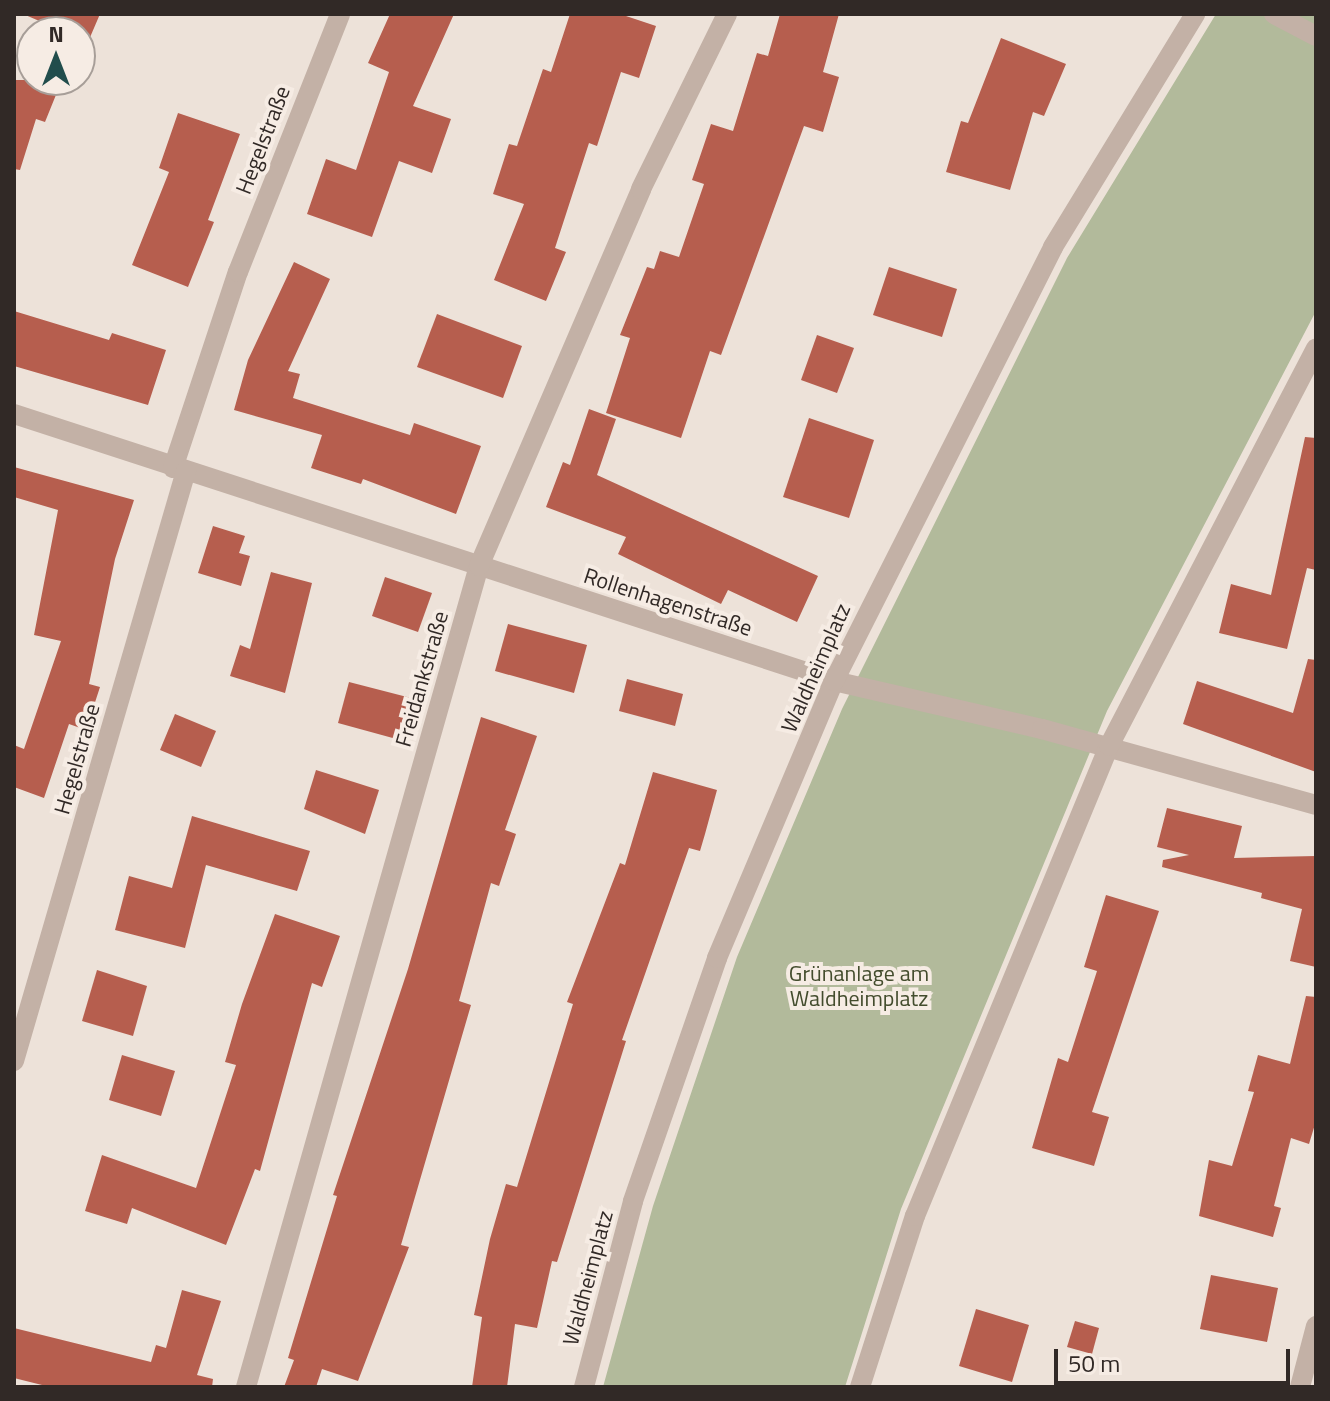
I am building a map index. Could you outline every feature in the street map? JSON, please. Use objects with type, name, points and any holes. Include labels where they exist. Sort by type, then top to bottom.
[{"type":"street","name":"Hegelstraße","points":[[14,1061],[179,469],[238,272],[340,14]]},
{"type":"street","name":"Freidankstraße","points":[[246,1387],[479,566],[641,189],[727,14]]},
{"type":"street","name":"Waldheimplatz","points":[[584,1387],[633,1201],[717,958],[834,681],[1053,247],[1195,14]]},
{"type":"street","points":[[1274,14],[1316,36]]},
{"type":"street","points":[[860,1387],[915,1216],[1109,746],[1309,372],[1316,349]]},
{"type":"street","name":"Rollenhagenstraße","points":[[14,414],[834,681],[1109,746],[1316,805]]},
{"type":"street","points":[[1300,1387],[1316,1326]]},
{"type":"green space","name":"Grünanlage am Waldheimplatz","points":[[1216,14],[1316,14],[1316,311],[1107,711],[901,1209],[845,1387],[603,1387],[653,1206],[737,957],[842,709],[1067,258]]},
{"type":"building","points":[[23,14],[100,14],[96,23],[96,16]]},
{"type":"building","points":[[390,14],[454,14],[413,106],[451,119],[432,173],[399,161],[372,237],[307,214],[326,159],[356,170],[389,72],[368,63]]},
{"type":"building","points":[[570,14],[620,14],[656,26],[639,78],[621,72],[597,146],[589,143],[555,248],[566,252],[546,301],[494,280],[524,204],[493,194],[509,144],[517,146],[543,69],[551,72]]},
{"type":"building","points":[[780,14],[839,14],[823,72],[839,77],[823,132],[804,126],[721,355],[710,351],[681,438],[606,413],[630,338],[620,335],[647,267],[654,269],[660,251],[679,257],[704,184],[692,180],[711,124],[733,131],[757,53],[768,56]]},
{"type":"building","points":[[1001,38],[1066,64],[1044,116],[1033,112],[1010,190],[946,172],[961,121],[968,123]]},
{"type":"building","points":[[16,80],[16,96],[56,96],[45,122],[36,119],[20,170],[14,169]]},
{"type":"building","points":[[178,113],[240,134],[208,220],[214,222],[188,287],[132,265],[169,172],[159,168]]},
{"type":"building","points":[[294,262],[330,279],[288,371],[300,374],[293,398],[410,435],[414,423],[481,446],[456,514],[363,479],[361,484],[311,468],[322,435],[234,410],[248,360]]},
{"type":"building","points":[[889,267],[957,289],[942,337],[873,315]]},
{"type":"building","points":[[14,311],[109,340],[112,333],[166,350],[148,405],[14,366]]},
{"type":"building","points":[[437,314],[522,346],[503,398],[417,367]]},
{"type":"building","points":[[817,335],[854,348],[837,393],[801,380]]},
{"type":"building","points":[[589,409],[616,419],[597,475],[818,576],[797,622],[728,590],[721,604],[618,554],[626,537],[546,507],[563,462],[570,465]]},
{"type":"building","points":[[809,418],[874,440],[849,518],[783,497]]},
{"type":"building","points":[[1305,437],[1316,438],[1316,570],[1307,568],[1287,649],[1219,633],[1231,584],[1271,595]]},
{"type":"building","points":[[14,467],[134,500],[115,559],[89,684],[100,687],[86,730],[69,724],[44,798],[14,787],[14,745],[24,749],[61,641],[34,635],[58,510],[14,497]]},
{"type":"building","points":[[213,526],[245,536],[239,553],[250,556],[241,586],[198,573]]},
{"type":"building","points":[[271,572],[312,583],[285,693],[230,676],[240,645],[250,649]]},
{"type":"building","points":[[385,577],[432,593],[418,632],[372,616]]},
{"type":"building","points":[[508,624],[587,645],[574,693],[495,671]]},
{"type":"building","points":[[1308,659],[1316,660],[1316,772],[1183,724],[1197,681],[1293,713]]},
{"type":"building","points":[[627,679],[683,694],[675,726],[619,711]]},
{"type":"building","points":[[349,682],[411,698],[400,740],[338,723]]},
{"type":"building","points":[[175,714],[216,731],[201,767],[160,750]]},
{"type":"building","points":[[481,717],[537,736],[505,830],[516,834],[499,886],[491,883],[459,1001],[471,1005],[401,1245],[409,1247],[358,1381],[322,1369],[316,1387],[284,1387],[294,1360],[288,1358],[337,1196],[333,1195],[408,969]]},
{"type":"building","points":[[316,770],[379,790],[365,834],[304,809]]},
{"type":"building","points":[[653,772],[717,790],[700,851],[689,848],[622,1040],[626,1041],[557,1262],[552,1261],[537,1328],[515,1324],[507,1387],[472,1387],[482,1317],[474,1315],[490,1239],[506,1184],[517,1187],[573,1004],[567,1002],[620,863],[625,865]]},
{"type":"building","points":[[1167,808],[1242,826],[1234,858],[1316,856],[1316,967],[1290,961],[1302,909],[1261,898],[1262,893],[1162,867],[1163,860],[1189,855],[1157,847]]},
{"type":"building","points":[[192,816],[310,851],[297,891],[206,865],[185,948],[115,930],[129,876],[172,888]]},
{"type":"building","points":[[1106,895],[1159,911],[1092,1112],[1109,1117],[1094,1166],[1032,1148],[1058,1058],[1068,1062],[1097,971],[1084,967]]},
{"type":"building","points":[[275,914],[340,936],[322,987],[312,983],[260,1171],[255,1169],[226,1245],[132,1208],[127,1224],[85,1211],[102,1155],[196,1188],[236,1065],[225,1062],[242,1004]]},
{"type":"building","points":[[97,970],[147,986],[133,1036],[82,1021]]},
{"type":"building","points":[[1306,996],[1316,997],[1316,1121],[1309,1144],[1291,1138],[1274,1206],[1281,1208],[1273,1237],[1199,1216],[1209,1160],[1232,1166],[1254,1092],[1248,1091],[1258,1055],[1290,1064]]},
{"type":"building","points":[[122,1055],[175,1071],[161,1116],[109,1100]]},
{"type":"building","points":[[1211,1275],[1278,1288],[1267,1342],[1200,1329]]},
{"type":"building","points":[[182,1290],[221,1301],[197,1375],[213,1379],[212,1387],[50,1387],[14,1378],[14,1328],[151,1362],[156,1345],[166,1348]]},
{"type":"building","points":[[976,1309],[1029,1325],[1012,1382],[959,1366]]},
{"type":"building","points":[[1075,1321],[1099,1328],[1092,1354],[1067,1347]]}]
